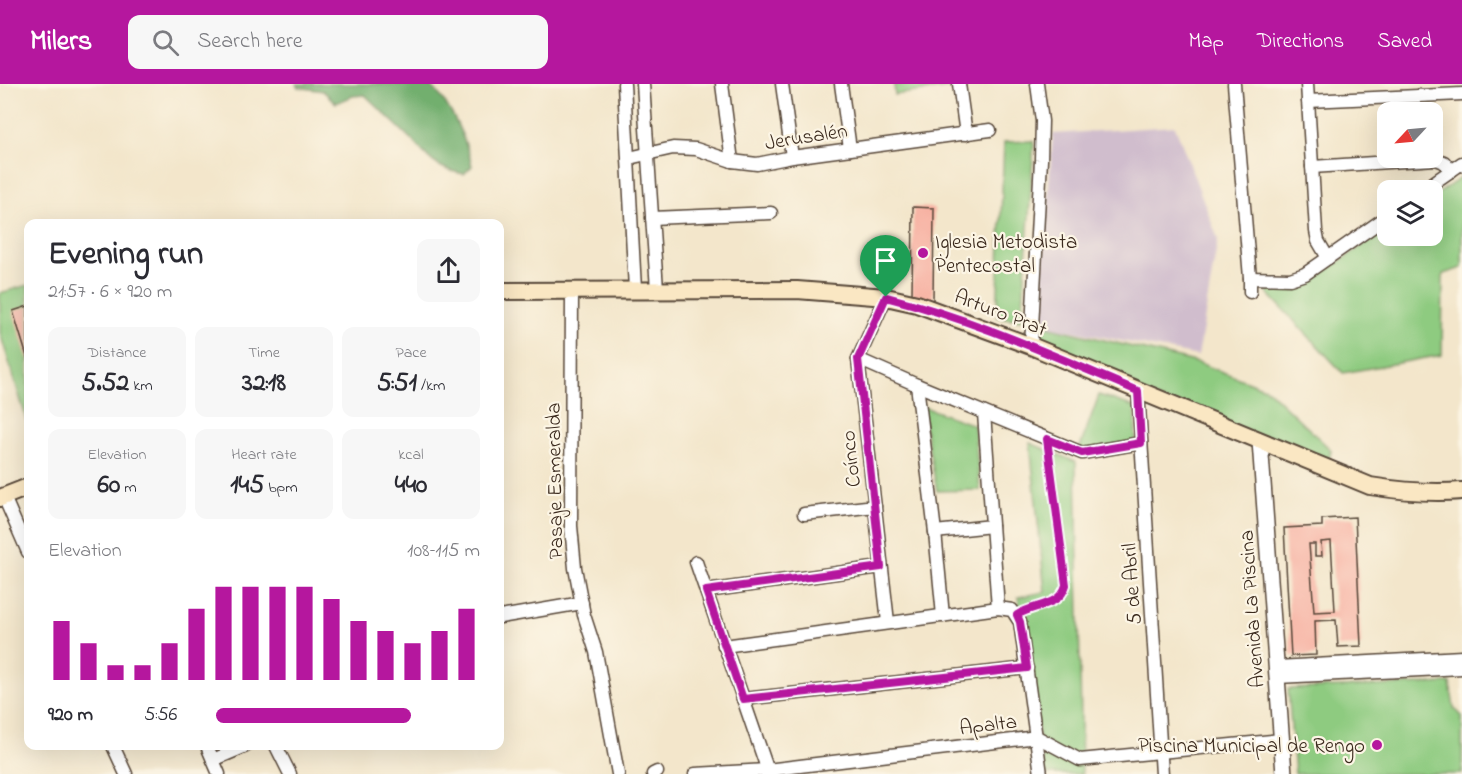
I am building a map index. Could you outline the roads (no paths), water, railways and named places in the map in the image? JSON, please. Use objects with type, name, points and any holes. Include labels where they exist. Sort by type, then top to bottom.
[{"type":"main road","name":"Arturo Prat","points":[[504,291],[797,290],[886,297],[917,304],[1031,346],[1370,486],[1402,492],[1462,491]]},
{"type":"main road","points":[[2,497],[24,489]]},
{"type":"street","points":[[624,84],[635,289]]},
{"type":"street","points":[[643,84],[657,289]]},
{"type":"street","points":[[722,84],[732,161]]},
{"type":"street","points":[[782,84],[792,157]]},
{"type":"street","points":[[841,84],[850,149]]},
{"type":"street","points":[[959,84],[966,134]]},
{"type":"street","points":[[1031,346],[1042,121],[1037,84]]},
{"type":"street","points":[[1234,84],[1250,292]]},
{"type":"street","points":[[1307,84],[1316,231],[1318,242],[1328,258]]},
{"type":"street","points":[[1308,101],[1462,94]]},
{"type":"street","name":"Jerusalén","points":[[629,158],[673,148],[696,150],[732,161],[757,164],[792,157],[990,130]]},
{"type":"street","points":[[1312,167],[1436,159],[1444,162],[1451,171]]},
{"type":"street","points":[[1438,180],[1462,163]]},
{"type":"street","points":[[652,218],[771,213]]},
{"type":"street","points":[[1250,278],[1290,279],[1305,274],[1377,224]]},
{"type":"street","name":"Pasaje Esmeralda","points":[[572,290],[572,526],[575,568],[596,652],[618,774]]},
{"type":"street","points":[[886,297],[858,359],[1082,453],[1141,443]]},
{"type":"street","name":"Coínco","points":[[858,359],[888,622]]},
{"type":"street","points":[[917,385],[943,616]]},
{"type":"street","name":"5 de Abril","points":[[1138,391],[1162,774]]},
{"type":"street","points":[[984,413],[998,608]]},
{"type":"street","name":"Avenida La Piscina","points":[[1260,441],[1284,774]]},
{"type":"street","points":[[2,497],[24,544]]},
{"type":"street","points":[[804,514],[875,506]]},
{"type":"street","points":[[935,532],[992,526]]},
{"type":"street","points":[[696,562],[768,772]]},
{"type":"street","points":[[706,591],[881,567]]},
{"type":"street","points":[[504,616],[582,603]]},
{"type":"street","points":[[724,646],[998,608],[1012,610],[1018,619],[1027,668],[1041,774]]},
{"type":"street","points":[[1277,672],[1462,657]]},
{"type":"street","points":[[743,699],[1027,668]]},
{"type":"street","points":[[1277,672],[1462,668]]},
{"type":"street","name":"Apalta","points":[[695,774],[768,772],[1037,737],[1080,760],[1281,740]]},
{"type":"street","points":[[115,750],[126,774]]},
{"type":"street","points":[[209,750],[219,774]]},
{"type":"street","points":[[213,760],[237,750]]},
{"type":"street","points":[[278,750],[290,774]]},
{"type":"lane","points":[[1018,619],[1026,609],[1056,601],[1064,594],[1066,585],[1047,439]]},
{"type":"place","name":"Iglesia Metodista Pentecostal","points":[[923,253]]},
{"type":"place","name":"Piscina Municipal de Rengo","points":[[1377,745]]}]
